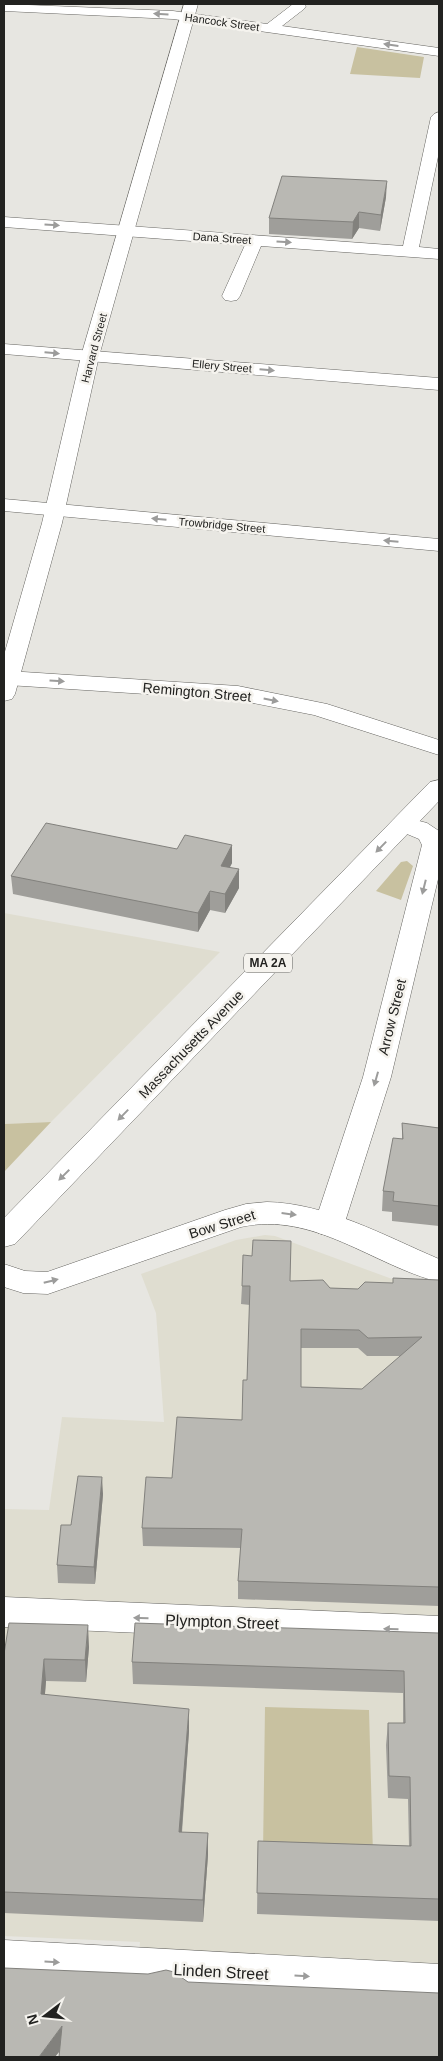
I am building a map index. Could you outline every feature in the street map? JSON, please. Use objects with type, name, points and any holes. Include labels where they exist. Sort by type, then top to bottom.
[{"type":"street","name":"Hancock Street","points":[[11,6],[189,10],[270,29],[439,52]]},
{"type":"street","points":[[4,23],[11,6]]},
{"type":"street","points":[[270,29],[299,6]]},
{"type":"street","name":"Harvard Street","points":[[6,686],[54,510],[90,356],[189,10]]},
{"type":"street","points":[[412,252],[411,247],[439,117]]},
{"type":"street","name":"Dana Street","points":[[4,222],[439,254]]},
{"type":"street","points":[[231,296],[255,240]]},
{"type":"street","name":"Ellery Street","points":[[4,349],[439,384]]},
{"type":"street","name":"Trowbridge Street","points":[[4,506],[439,545]]},
{"type":"street","name":"Remington Street","points":[[6,686],[238,693],[319,709],[439,748]]},
{"type":"street","name":"Massachusetts Avenue","points":[[4,1236],[439,787]]},
{"type":"street","name":"Arrow Street","points":[[329,1225],[377,1077],[434,846],[434,839],[428,834],[404,824]]},
{"type":"street","name":"Bow Street","points":[[4,1275],[23,1282],[48,1282],[236,1217],[255,1213],[297,1215],[329,1225],[439,1271]]},
{"type":"street","name":"Plympton Street","points":[[4,1612],[439,1631]]},
{"type":"street","name":"Linden Street","points":[[4,1960],[439,1983]]},
{"type":"shaded area","points":[[357,47],[424,57],[420,78],[350,74]]},
{"type":"shaded area","points":[[407,861],[413,866],[401,900],[376,891],[401,862]]},
{"type":"shaded area","points":[[4,913],[220,952],[51,1122],[4,1124]]},
{"type":"shaded area","points":[[51,1122],[4,1172],[4,1124]]},
{"type":"shaded area","points":[[265,1235],[275,1236],[403,1283],[439,1305],[439,2057],[136,1989],[140,1942],[4,1936],[4,1509],[49,1510],[62,1417],[164,1422],[156,1313],[141,1274],[236,1240]]},
{"type":"shaded area","points":[[265,1707],[369,1710],[373,1855],[263,1853]]},
{"type":"building","points":[[282,176],[387,181],[381,215],[359,212],[353,222],[269,218]]},
{"type":"building","points":[[46,823],[177,849],[185,835],[232,845],[221,866],[239,869],[225,894],[210,891],[198,913],[11,876]]},
{"type":"building","points":[[402,1123],[439,1128],[439,1206],[393,1201],[394,1192],[383,1191],[393,1138],[403,1139]]},
{"type":"building","points":[[253,1240],[291,1241],[290,1281],[323,1280],[330,1288],[358,1289],[365,1282],[393,1283],[393,1278],[439,1280],[439,1587],[238,1581],[242,1529],[142,1528],[146,1477],[172,1478],[177,1417],[242,1420],[243,1380],[247,1380],[250,1286],[242,1286],[243,1255],[252,1256]],"holes":[[[301,1329],[359,1330],[368,1338],[422,1337],[362,1389],[301,1387]]]},
{"type":"building","points":[[78,1476],[102,1477],[94,1567],[57,1565],[61,1525],[71,1525]]},
{"type":"building","points":[[9,1623],[88,1625],[85,1660],[44,1659],[41,1694],[189,1709],[179,1832],[208,1833],[203,1900],[4,1892],[4,1654]]},
{"type":"building","points":[[135,1623],[439,1633],[439,1899],[257,1893],[258,1841],[411,1846],[410,1777],[389,1776],[388,1723],[405,1723],[404,1671],[132,1662]]},
{"type":"building","points":[[4,1968],[148,1974],[166,1970],[174,1972],[188,1982],[439,1993],[439,2057],[59,2057],[62,2026],[39,2057],[4,2057]]}]
